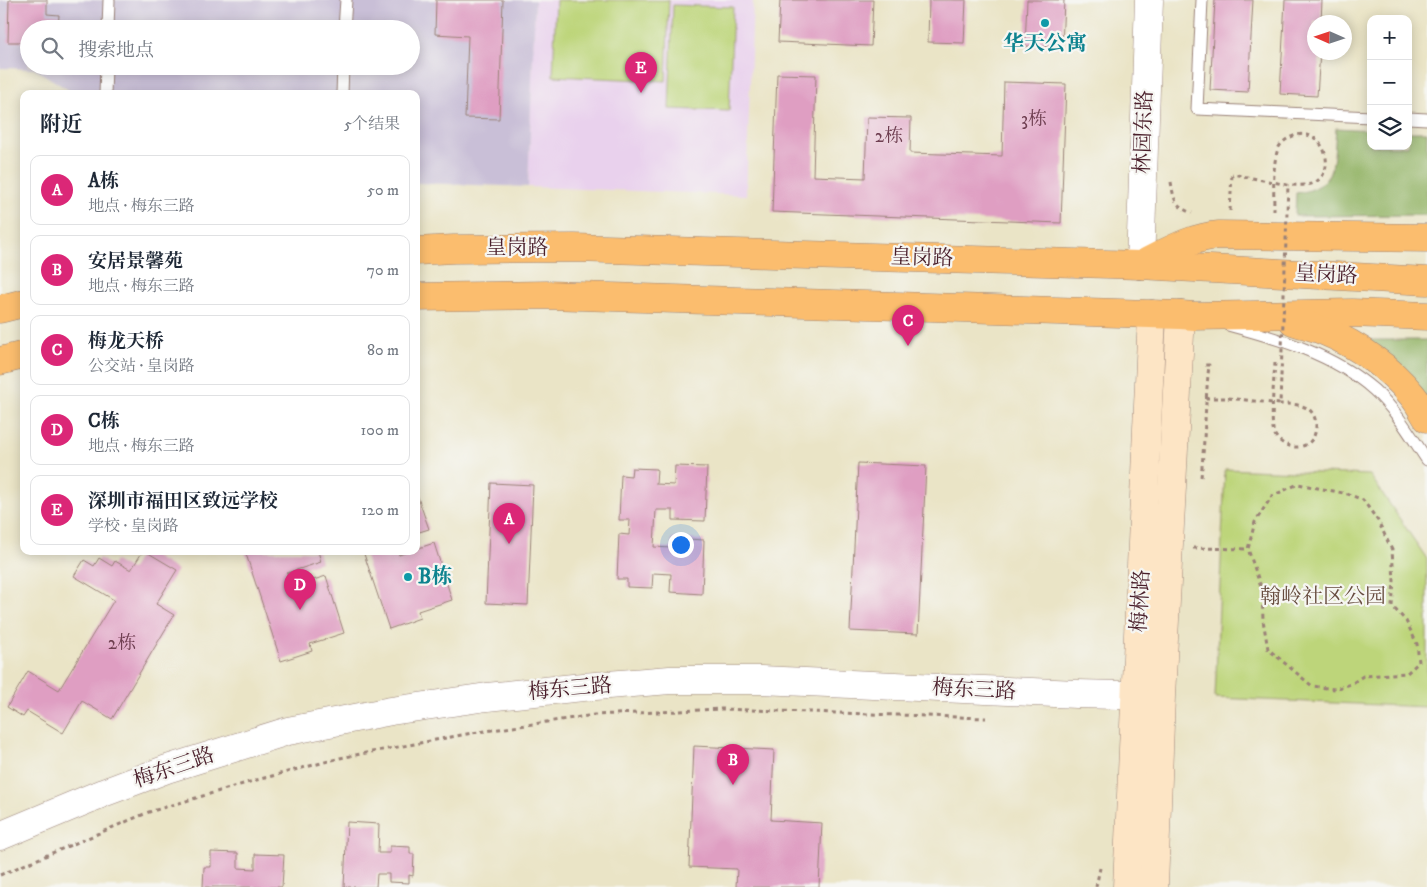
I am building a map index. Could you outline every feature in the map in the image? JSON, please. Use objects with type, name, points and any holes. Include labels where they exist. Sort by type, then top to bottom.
[{"type":"main road","points":[[1140,265],[1206,236],[1427,238]]},
{"type":"main road","name":"皇岗路","points":[[420,251],[574,248],[1140,265],[1427,281]]},
{"type":"main road","name":"皇岗路","points":[[420,297],[547,295],[1188,316],[1272,314],[1427,316]]},
{"type":"main road","points":[[0,309],[20,304]]},
{"type":"main road","name":"梅林路","points":[[1152,314],[1149,696],[1154,887]]},
{"type":"main road","points":[[1272,314],[1326,332],[1376,361],[1413,396],[1427,418]]},
{"type":"main road","name":"梅林路","points":[[1127,887],[1149,696],[1188,316]]},
{"type":"main road","points":[[0,360],[20,355]]},
{"type":"street","name":"林园东路","points":[[1140,265],[1149,0]]},
{"type":"street","name":"梅东三路","points":[[0,836],[102,793],[167,769],[288,731],[391,711],[487,697],[670,680],[761,680],[1149,696]]},
{"type":"lane","points":[[108,20],[109,0]]},
{"type":"lane","points":[[345,20],[346,0]]},
{"type":"lane","points":[[1202,0],[1197,109],[1367,116]]},
{"type":"lane","points":[[105,90],[106,75]]},
{"type":"lane","points":[[342,90],[343,75]]},
{"type":"lane","points":[[1412,118],[1427,119]]},
{"type":"lane","points":[[1188,316],[1300,347],[1322,356],[1342,368],[1374,390],[1407,429],[1427,460]]},
{"type":"path","points":[[1230,216],[1232,174],[1288,185],[1313,183],[1321,176],[1326,166],[1326,155],[1322,145],[1314,137],[1304,134],[1294,135],[1285,140],[1278,148],[1276,161],[1274,217]]},
{"type":"path","points":[[1170,180],[1174,200],[1184,210],[1197,215]]},
{"type":"path","points":[[1280,404],[1288,185]]},
{"type":"path","points":[[1205,398],[1228,398],[1280,404],[1300,405],[1308,409],[1316,417],[1316,429],[1308,444],[1290,447],[1282,443],[1274,434],[1272,422],[1273,410],[1275,363]]},
{"type":"path","points":[[1298,484],[1348,494],[1363,500],[1378,521],[1392,550],[1394,581],[1392,606],[1406,621],[1416,644],[1419,662],[1407,673],[1363,676],[1351,684],[1334,689],[1312,686],[1268,649],[1263,620],[1262,590],[1248,549],[1255,522],[1272,496],[1298,484]]},
{"type":"path","points":[[1193,548],[1248,549]]},
{"type":"path","points":[[0,875],[149,812],[253,781],[340,758],[472,732],[594,715],[721,709],[994,719]]},
{"type":"shaded area","points":[[0,0],[535,0],[528,187],[420,183],[420,90],[69,90],[45,75],[420,75],[420,20],[20,20],[20,69],[0,68]]},
{"type":"shaded area","points":[[535,0],[753,0],[746,195],[528,187]]},
{"type":"green space","points":[[556,0],[669,0],[666,81],[553,76]]},
{"type":"green space","points":[[673,5],[733,7],[729,111],[669,109]]},
{"type":"green space","points":[[1336,128],[1367,130],[1367,150],[1412,150],[1412,132],[1427,132],[1427,215],[1295,216],[1296,193],[1310,190],[1320,185],[1326,179],[1331,171]]},
{"type":"green space","points":[[1368,340],[1427,340],[1427,408]]},
{"type":"green space","name":"翰岭社区公园","points":[[1225,469],[1370,475],[1427,559],[1427,707],[1215,698]]},
{"type":"building","points":[[9,0],[47,0],[47,14],[59,15],[59,20],[20,20],[20,42],[8,42]]},
{"type":"building","points":[[436,0],[503,0],[499,119],[465,118],[468,36],[435,34]]},
{"type":"building","points":[[780,0],[873,0],[871,46],[778,42]]},
{"type":"building","name":"华天公寓","points":[[929,0],[966,0],[964,43],[928,42]]},
{"type":"building","name":"华天公寓","points":[[1027,0],[1064,0],[1062,47],[1025,46]]},
{"type":"building","points":[[1215,0],[1253,0],[1248,92],[1210,90]]},
{"type":"building","points":[[1285,0],[1322,0],[1321,15],[1307,15],[1307,60],[1319,60],[1317,96],[1280,94]]},
{"type":"building","points":[[777,74],[816,75],[813,176],[865,178],[867,117],[911,118],[910,153],[1002,156],[1004,82],[1066,84],[1061,223],[772,212]]},
{"type":"building","points":[[858,463],[926,466],[918,634],[850,631]]},
{"type":"building","points":[[675,466],[707,467],[705,521],[673,520],[673,510],[656,510],[654,547],[671,548],[672,538],[704,540],[702,594],[670,592],[671,574],[653,573],[652,588],[627,587],[627,579],[617,579],[619,534],[629,535],[630,520],[619,520],[621,475],[631,476],[632,468],[657,469],[656,484],[674,485]]},
{"type":"building","points":[[491,483],[533,485],[528,605],[486,603]]},
{"type":"building","points":[[420,503],[429,529],[420,532]]},
{"type":"building","name":"B栋","points":[[434,543],[452,600],[418,611],[420,618],[389,629],[364,555],[420,555],[420,548]]},
{"type":"building","points":[[140,555],[152,555],[177,570],[156,604],[174,615],[112,719],[82,701],[63,733],[27,711],[23,717],[7,707],[28,671],[59,690],[114,600],[74,576],[84,560],[94,566],[99,558],[112,566],[115,561],[131,570]]},
{"type":"building","points":[[246,555],[319,555],[321,562],[287,573],[291,587],[326,576],[344,633],[310,644],[312,651],[281,661]]},
{"type":"building","points":[[694,746],[774,750],[771,820],[822,823],[819,887],[736,887],[737,869],[689,867]]},
{"type":"building","points":[[347,822],[379,824],[378,853],[390,853],[390,846],[410,847],[410,854],[414,854],[413,876],[409,875],[409,883],[389,882],[389,874],[377,874],[376,887],[344,887]]},
{"type":"building","points":[[211,852],[238,853],[238,868],[255,869],[255,854],[284,855],[282,887],[203,887],[204,867],[211,867]]},
{"type":"place","name":"华天公寓","points":[[1045,23]]},
{"type":"place","name":"深圳市福田区致远学校","points":[[641,93]]},
{"type":"place","name":"梅龙天桥","points":[[908,346]]},
{"type":"place","name":"A栋","points":[[509,544]]},
{"type":"place","name":"B栋","points":[[408,577]]},
{"type":"place","name":"C栋","points":[[300,610]]},
{"type":"place","name":"安居景馨苑","points":[[733,785]]}]
